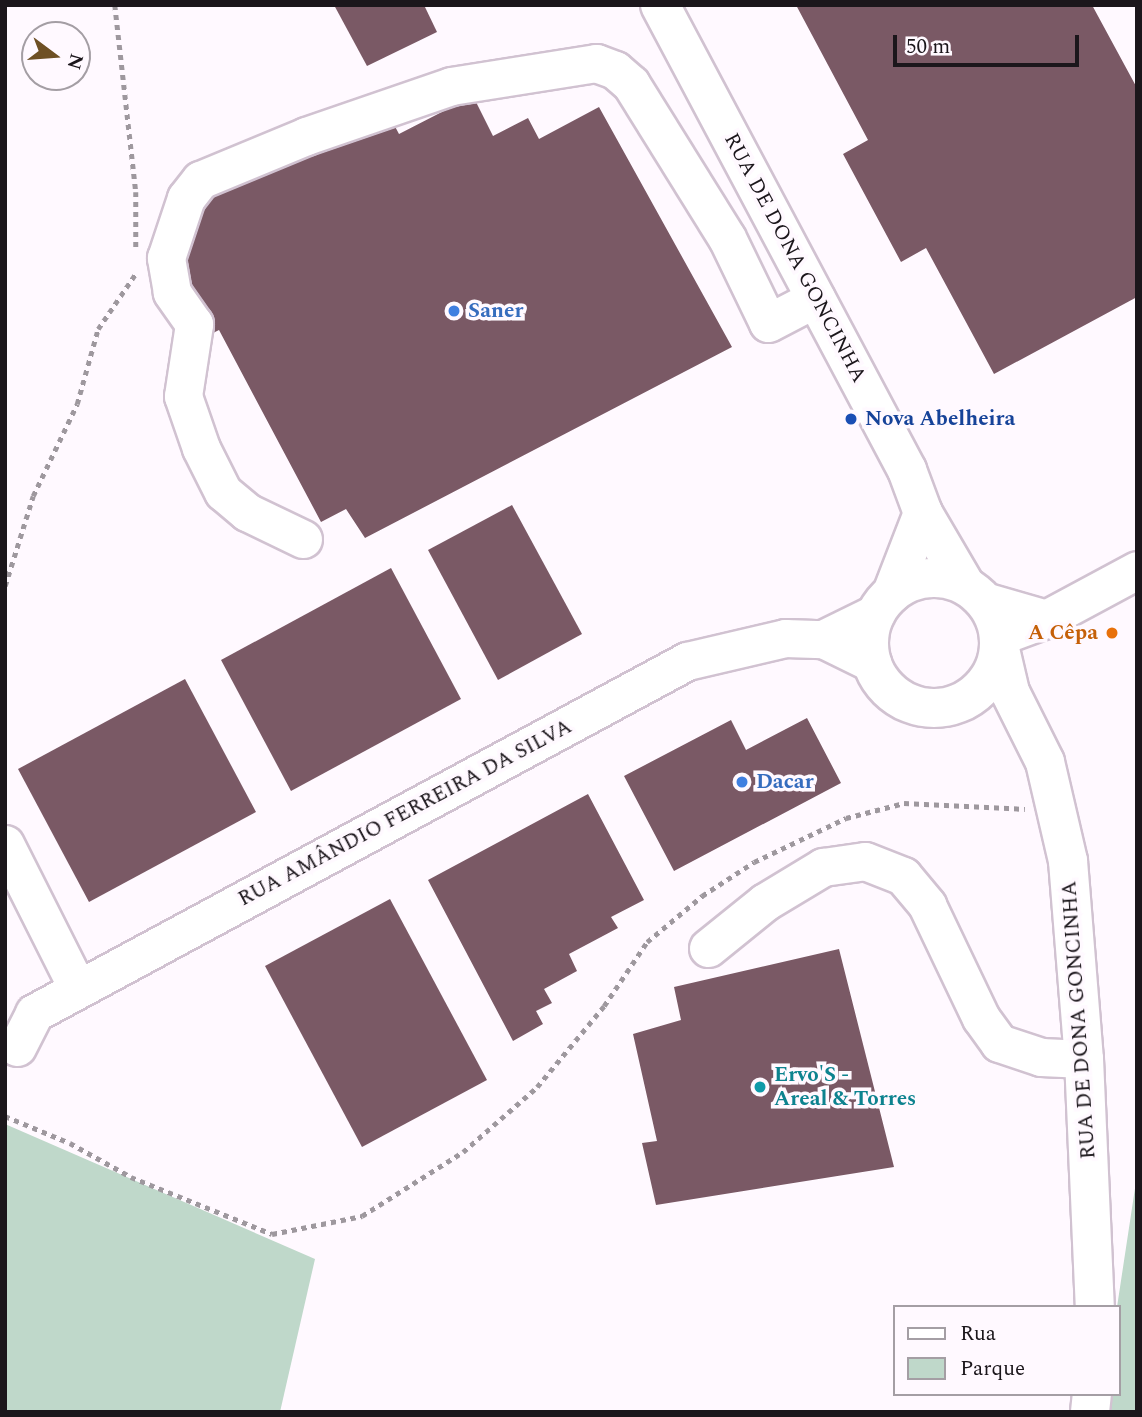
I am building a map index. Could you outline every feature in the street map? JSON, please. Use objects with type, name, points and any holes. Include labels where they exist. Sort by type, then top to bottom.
[{"type":"main road","name":"RUA DE DONA GONCINHA","points":[[660,5],[907,470],[923,513],[974,593]]},
{"type":"main road","points":[[923,513],[870,629],[872,663],[881,682],[913,706],[954,706],[993,717],[1032,740]]},
{"type":"main road","points":[[884,603],[927,578],[974,593],[1000,643],[985,684],[954,706]]},
{"type":"main road","name":"RUA DE DONA GONCINHA","points":[[1000,643],[1010,692],[1045,762],[1054,795],[1073,897],[1084,1059],[1095,1305]]},
{"type":"street","points":[[303,539],[247,512],[223,492],[183,396],[194,324],[172,292],[166,258],[186,198],[200,180],[306,136],[451,86],[596,63],[615,70],[631,84],[727,239],[768,323],[816,298]]},
{"type":"street","points":[[1000,643],[1137,570]]},
{"type":"street","points":[[974,593],[1046,619]]},
{"type":"street","name":"RUA AMÂNDIO FERREIRA DA SILVA","points":[[823,639],[884,603]]},
{"type":"street","name":"RUA AMÂNDIO FERREIRA DA SILVA","points":[[17,1047],[34,1013],[687,661],[764,640],[823,639],[872,663]]},
{"type":"street","points":[[5,844],[78,989]]},
{"type":"street","points":[[708,948],[765,902],[823,867],[865,861],[903,876],[927,905],[981,1018],[999,1043],[1041,1057],[1084,1059]]},
{"type":"path","points":[[115,5],[136,192],[136,252]]},
{"type":"path","points":[[5,586],[33,496],[77,404],[98,328],[136,277],[136,264]]},
{"type":"path","points":[[5,1116],[70,1143],[131,1177],[272,1234],[362,1216],[463,1152],[537,1087],[604,1006],[648,942],[702,896],[754,862],[846,818],[904,803],[1021,810],[1054,795]]},
{"type":"green space","points":[[5,1124],[315,1259],[280,1412],[5,1412]]},
{"type":"green space","points":[[1137,1175],[1137,1412],[1101,1412],[1104,1396],[1121,1396],[1121,1305],[1117,1305]]},
{"type":"building","points":[[334,5],[424,5],[437,32],[367,66]]},
{"type":"building","points":[[796,5],[1092,5],[1137,88],[1137,297],[994,374],[926,248],[901,262],[843,154],[868,140]]},
{"type":"building","name":"Saner","points":[[473,96],[493,136],[528,118],[539,139],[599,107],[732,347],[365,538],[346,509],[321,522],[219,330],[209,335],[174,268],[191,203],[390,117],[399,134]]},
{"type":"building","points":[[512,505],[582,634],[498,680],[428,550]]},
{"type":"building","points":[[391,568],[461,699],[291,791],[221,660]]},
{"type":"building","points":[[185,679],[256,812],[89,902],[18,769]]},
{"type":"building","points":[[807,718],[841,783],[674,871],[624,776],[731,720],[746,750]]},
{"type":"building","points":[[588,794],[644,900],[611,917],[618,928],[569,954],[577,971],[544,989],[552,1003],[536,1011],[543,1024],[513,1041],[428,880]]},
{"type":"building","points":[[390,899],[487,1080],[362,1147],[265,966]]},
{"type":"building","name":"Ervo'S - Areal & Torres","points":[[839,949],[894,1167],[656,1205],[642,1143],[657,1141],[633,1034],[681,1020],[674,987]]},
{"type":"place","name":"Saner","points":[[454,311]]},
{"type":"place","name":"Nova Abelheira","points":[[851,419]]},
{"type":"place","name":"A Cêpa","points":[[1112,633]]},
{"type":"place","name":"Dacar","points":[[742,782]]},
{"type":"place","name":"Ervo'S - Areal & Torres","points":[[760,1087]]}]
